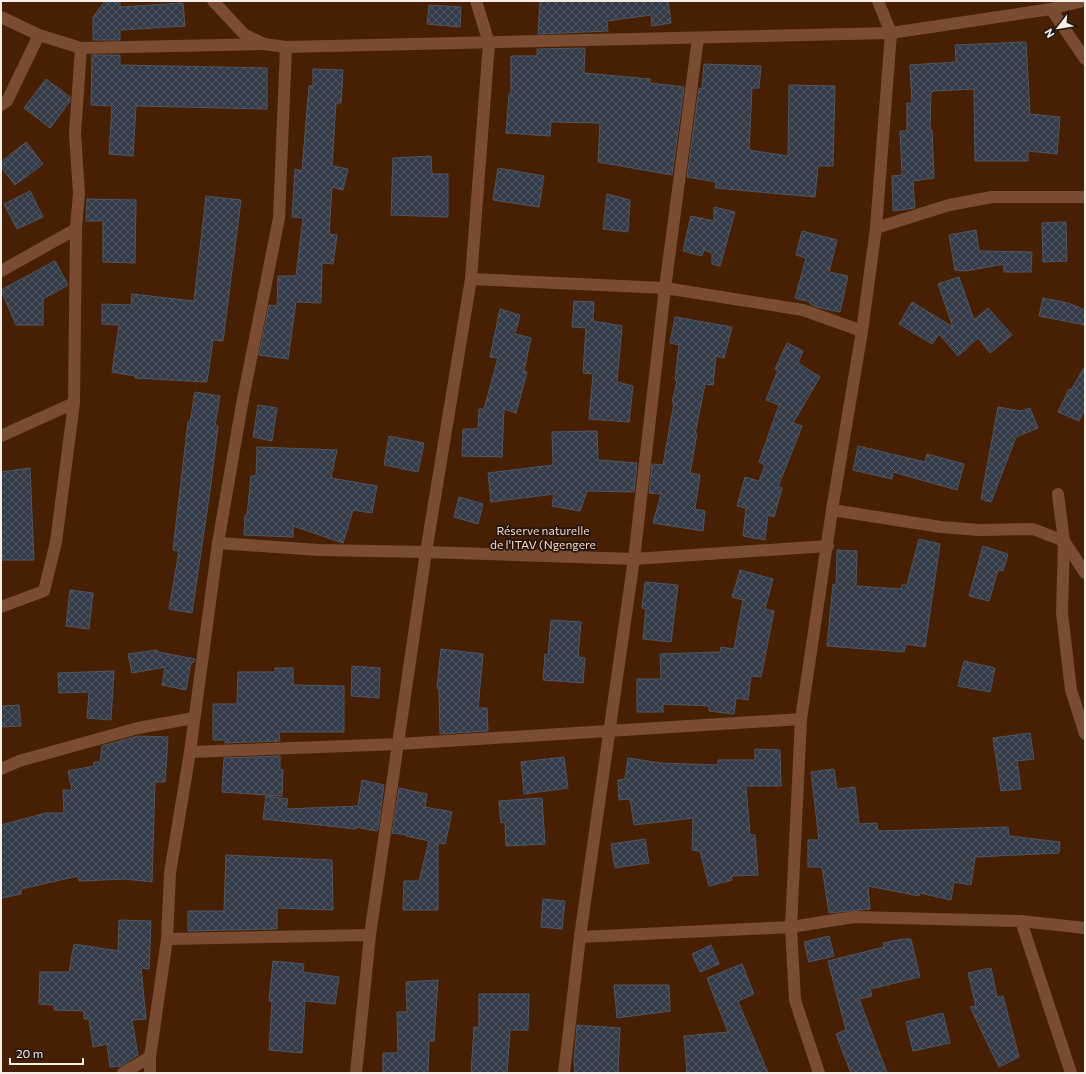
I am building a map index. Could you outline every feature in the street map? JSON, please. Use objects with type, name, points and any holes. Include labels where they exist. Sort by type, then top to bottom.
[{"type":"street","points":[[213,1],[245,35],[264,44]]},
{"type":"street","points":[[356,1073],[370,935],[426,552],[471,279],[489,43],[476,1]]},
{"type":"street","points":[[820,1073],[795,1000],[791,927],[801,719],[828,546],[832,510],[862,331],[876,228],[891,33],[878,1]]},
{"type":"street","points":[[1,17],[39,35],[81,48],[264,44],[286,46],[489,43],[891,33],[1051,9],[1083,1]]},
{"type":"street","points":[[1051,9],[1085,59]]},
{"type":"street","points":[[1,105],[7,101],[39,35]]},
{"type":"street","points":[[564,1073],[580,937],[634,559],[665,288],[698,38]]},
{"type":"street","points":[[150,1073],[150,1057],[167,939],[170,873],[190,752],[218,543],[242,404],[279,218],[286,46]]},
{"type":"street","points":[[1,607],[44,591],[56,542],[74,403],[76,229],[79,193],[75,134],[81,48]]},
{"type":"street","points":[[876,228],[949,205],[992,197],[1085,197]]},
{"type":"street","points":[[1,271],[76,229]]},
{"type":"street","points":[[471,279],[665,288],[803,310],[862,331]]},
{"type":"street","points":[[1,436],[74,403]]},
{"type":"street","points":[[1058,494],[1064,541],[1062,613],[1071,690],[1085,734]]},
{"type":"street","points":[[832,510],[941,527],[979,530],[1033,529],[1064,541],[1085,573]]},
{"type":"street","points":[[218,543],[319,550],[634,559],[828,546]]},
{"type":"street","points":[[1,769],[19,761],[138,728],[194,718]]},
{"type":"street","points":[[190,752],[399,744],[801,719]]},
{"type":"street","points":[[580,937],[791,927],[854,917],[1021,921],[1085,928]]},
{"type":"street","points":[[1021,921],[1067,1072]]},
{"type":"street","points":[[167,939],[370,935]]},
{"type":"street","points":[[123,1073],[150,1057]]},
{"type":"green space","name":"Réserve naturelle de l'ITAV (Ngengere","points":[[1,1],[1085,1],[1085,1073],[1,1073]]},
{"type":"building","points":[[105,1],[120,1],[120,7],[183,3],[185,26],[120,30],[120,40],[93,40],[93,17]]},
{"type":"building","points":[[540,1],[668,1],[671,23],[652,26],[651,15],[607,21],[608,31],[538,34]]},
{"type":"building","points":[[429,5],[461,7],[460,27],[427,24]]},
{"type":"building","points":[[1026,42],[1030,114],[1060,117],[1057,154],[1028,151],[1028,161],[975,161],[974,89],[931,92],[930,130],[932,130],[934,178],[913,181],[915,208],[893,211],[892,176],[902,175],[900,131],[907,131],[907,103],[912,103],[910,65],[956,62],[955,45]]},
{"type":"building","points":[[585,48],[584,73],[650,79],[650,83],[684,87],[672,175],[598,162],[600,123],[551,122],[550,136],[506,133],[509,94],[511,94],[511,56],[537,56],[537,49]]},
{"type":"building","points":[[92,55],[120,55],[120,65],[267,68],[267,109],[136,106],[133,156],[109,154],[112,106],[91,105]]},
{"type":"building","points":[[704,64],[761,66],[759,88],[752,88],[749,150],[788,156],[789,85],[835,86],[833,166],[818,166],[815,197],[715,188],[716,182],[687,177],[699,88],[702,89]]},
{"type":"building","points":[[313,69],[343,70],[341,103],[336,103],[332,166],[348,169],[343,190],[332,187],[329,234],[337,235],[333,264],[322,263],[321,303],[296,302],[288,359],[259,355],[269,305],[277,306],[278,276],[296,276],[303,218],[292,217],[295,169],[302,171],[309,86],[313,86]]},
{"type":"building","points":[[46,79],[70,97],[70,101],[50,128],[24,108]]},
{"type":"building","points":[[26,142],[43,164],[15,185],[1,167],[1,162]]},
{"type":"building","points":[[431,156],[432,174],[448,174],[448,217],[391,215],[393,158]]},
{"type":"building","points":[[498,168],[544,176],[539,207],[493,200]]},
{"type":"building","points":[[30,191],[43,217],[17,229],[4,204]]},
{"type":"building","points":[[607,194],[630,200],[628,232],[603,229]]},
{"type":"building","points":[[206,196],[241,200],[223,341],[213,340],[207,382],[135,378],[135,376],[112,372],[119,325],[102,324],[102,304],[131,305],[132,294],[194,301]]},
{"type":"building","points":[[87,199],[136,200],[135,263],[103,262],[103,221],[86,221]]},
{"type":"building","points":[[714,207],[735,212],[720,266],[712,264],[712,253],[704,250],[702,256],[683,251],[691,216],[714,221]]},
{"type":"building","points":[[1066,222],[1067,261],[1043,262],[1042,223]]},
{"type":"building","points":[[976,230],[979,251],[1032,252],[1031,272],[1004,272],[1004,264],[966,271],[955,270],[949,235]]},
{"type":"building","points":[[802,231],[837,240],[829,272],[848,276],[840,312],[816,307],[810,304],[810,302],[795,298],[806,258],[796,255]]},
{"type":"building","points":[[55,261],[68,285],[43,299],[43,325],[16,325],[1,290]]},
{"type":"building","points":[[959,277],[974,320],[988,308],[1012,335],[990,353],[978,338],[958,356],[939,334],[932,344],[899,324],[912,302],[953,327],[938,284]]},
{"type":"building","points":[[1043,298],[1068,303],[1085,310],[1085,325],[1039,316]]},
{"type":"building","points":[[574,301],[594,302],[593,321],[622,326],[617,382],[633,386],[629,422],[589,419],[593,374],[583,373],[586,328],[572,327]]},
{"type":"building","points":[[500,309],[520,315],[515,334],[531,338],[524,371],[527,372],[516,413],[504,409],[502,457],[462,456],[463,429],[478,429],[479,409],[484,409],[498,358],[490,357]]},
{"type":"building","points":[[675,317],[732,327],[724,358],[716,356],[713,385],[705,384],[695,434],[697,434],[690,473],[700,475],[695,509],[705,511],[703,531],[653,523],[661,494],[649,493],[652,464],[663,465],[674,403],[672,402],[677,381],[675,380],[679,345],[670,343]]},
{"type":"building","points":[[787,343],[803,351],[798,363],[820,377],[793,423],[802,426],[778,487],[782,488],[774,517],[768,515],[765,540],[743,536],[746,508],[737,506],[745,477],[759,481],[765,465],[759,462],[779,405],[766,400],[778,370],[775,369]]},
{"type":"building","points":[[1085,366],[1085,408],[1079,421],[1058,412],[1069,389],[1071,390]]},
{"type":"building","points":[[195,392],[220,396],[215,425],[218,426],[211,484],[192,613],[169,609],[179,551],[173,550],[188,422],[190,422]]},
{"type":"building","points":[[258,405],[277,408],[272,441],[253,437]]},
{"type":"building","points":[[998,407],[1021,411],[1030,408],[1038,428],[1016,437],[991,502],[981,499]]},
{"type":"building","points":[[597,431],[598,460],[637,463],[634,492],[587,491],[580,511],[552,506],[554,494],[491,502],[488,473],[553,465],[552,432]]},
{"type":"building","points":[[389,436],[424,443],[418,472],[384,465]]},
{"type":"building","points":[[858,446],[925,462],[927,454],[964,464],[957,490],[893,472],[892,479],[853,470]]},
{"type":"building","points":[[257,447],[337,450],[331,478],[377,486],[372,513],[353,510],[343,543],[293,526],[293,537],[244,535],[245,515],[247,515],[251,476],[256,476]]},
{"type":"building","points":[[30,468],[34,560],[2,560],[1,472]]},
{"type":"building","points":[[459,497],[483,504],[478,524],[454,517]]},
{"type":"building","points":[[919,539],[940,544],[925,647],[906,644],[904,652],[827,646],[833,584],[836,585],[837,550],[857,551],[856,586],[901,589],[902,585],[907,585]]},
{"type":"building","points":[[983,546],[1008,554],[1003,571],[998,570],[989,601],[969,596]]},
{"type":"building","points":[[740,570],[773,579],[765,609],[774,611],[761,677],[751,676],[748,700],[736,698],[734,714],[709,711],[709,706],[663,704],[663,712],[637,712],[637,679],[661,679],[660,654],[720,652],[721,647],[734,649],[743,600],[732,597]]},
{"type":"building","points":[[645,582],[678,585],[671,642],[643,639],[646,609],[642,608]]},
{"type":"building","points":[[70,590],[93,593],[89,629],[66,626]]},
{"type":"building","points":[[551,620],[581,622],[578,657],[585,658],[583,683],[543,680],[545,654],[548,655]]},
{"type":"building","points":[[441,649],[483,654],[478,708],[487,708],[488,731],[440,734],[439,689],[437,688]]},
{"type":"building","points":[[157,650],[158,652],[195,659],[194,662],[191,663],[186,690],[162,685],[165,667],[132,673],[128,654]]},
{"type":"building","points":[[964,661],[995,668],[990,692],[958,686]]},
{"type":"building","points":[[352,666],[380,668],[379,698],[351,696]]},
{"type":"building","points":[[275,668],[293,668],[293,685],[344,686],[344,732],[279,732],[280,741],[225,743],[225,740],[213,740],[213,704],[237,704],[238,672],[275,672]]},
{"type":"building","points":[[114,671],[111,720],[87,718],[89,692],[59,693],[58,673]]},
{"type":"building","points":[[19,705],[21,726],[1,727],[1,706]]},
{"type":"building","points":[[1030,733],[1034,759],[1017,761],[1021,789],[1001,791],[993,738]]},
{"type":"building","points":[[138,736],[168,737],[165,782],[155,782],[152,882],[125,879],[79,881],[78,876],[21,889],[21,894],[1,898],[1,825],[46,813],[64,813],[63,790],[72,790],[68,771],[94,766],[94,762],[100,762],[102,746]]},
{"type":"building","points":[[755,749],[780,750],[781,786],[746,786],[750,835],[755,835],[758,875],[731,876],[732,880],[709,886],[700,851],[692,850],[693,818],[634,825],[630,799],[619,800],[618,780],[625,779],[628,758],[660,763],[718,765],[718,760],[755,760]]},
{"type":"building","points":[[280,756],[280,770],[283,770],[282,796],[222,792],[224,758]]},
{"type":"building","points":[[564,757],[568,788],[524,794],[521,762]]},
{"type":"building","points":[[834,769],[837,789],[855,787],[859,824],[877,823],[878,831],[1008,827],[1009,836],[1060,842],[1059,853],[975,857],[971,885],[954,882],[951,900],[920,893],[919,896],[868,886],[870,909],[829,913],[822,867],[808,867],[808,840],[819,840],[811,772]]},
{"type":"building","points":[[362,780],[384,785],[378,830],[376,831],[356,827],[356,829],[263,819],[266,796],[288,799],[286,809],[358,806]]},
{"type":"building","points":[[399,788],[427,794],[425,807],[452,812],[445,844],[438,843],[438,910],[403,910],[404,881],[419,881],[429,841],[406,836],[407,835],[392,833]]},
{"type":"building","points":[[542,798],[545,844],[506,846],[505,822],[501,823],[499,801]]},
{"type":"building","points":[[645,839],[649,863],[615,868],[611,844]]},
{"type":"building","points":[[226,855],[332,860],[333,910],[277,908],[277,929],[188,931],[188,911],[224,911]]},
{"type":"building","points":[[543,899],[565,901],[562,929],[541,927]]},
{"type":"building","points":[[119,920],[151,921],[149,969],[141,968],[146,1019],[132,1020],[138,1055],[121,1066],[110,1067],[107,1044],[93,1047],[89,1019],[84,1019],[84,1011],[54,1010],[54,1005],[39,1004],[40,972],[69,972],[74,944],[118,951]]},
{"type":"building","points":[[829,936],[834,956],[809,962],[804,942]]},
{"type":"building","points":[[911,939],[920,977],[870,989],[872,996],[859,999],[887,1073],[851,1073],[836,1034],[846,1030],[828,961],[884,947],[883,943]]},
{"type":"building","points":[[711,945],[719,964],[700,972],[692,954]]},
{"type":"building","points":[[273,961],[304,964],[303,972],[339,977],[335,1004],[305,1001],[302,1053],[269,1050],[272,1001],[269,1001]]},
{"type":"building","points":[[742,964],[754,994],[738,1001],[768,1073],[687,1073],[684,1036],[728,1032],[707,978]]},
{"type":"building","points":[[991,968],[997,997],[1003,996],[1019,1057],[999,1067],[970,1007],[976,1006],[968,973]]},
{"type":"building","points":[[438,980],[434,1041],[429,1041],[428,1073],[383,1073],[383,1053],[398,1053],[397,1012],[407,1012],[406,982]]},
{"type":"building","points":[[614,985],[669,985],[670,1011],[617,1018]]},
{"type":"building","points":[[479,994],[529,994],[528,1030],[510,1030],[507,1073],[471,1073],[474,1027],[479,1028]]},
{"type":"building","points":[[943,1013],[950,1043],[913,1051],[906,1022]]},
{"type":"building","points":[[577,1025],[620,1028],[618,1073],[575,1073],[574,1062]]}]
